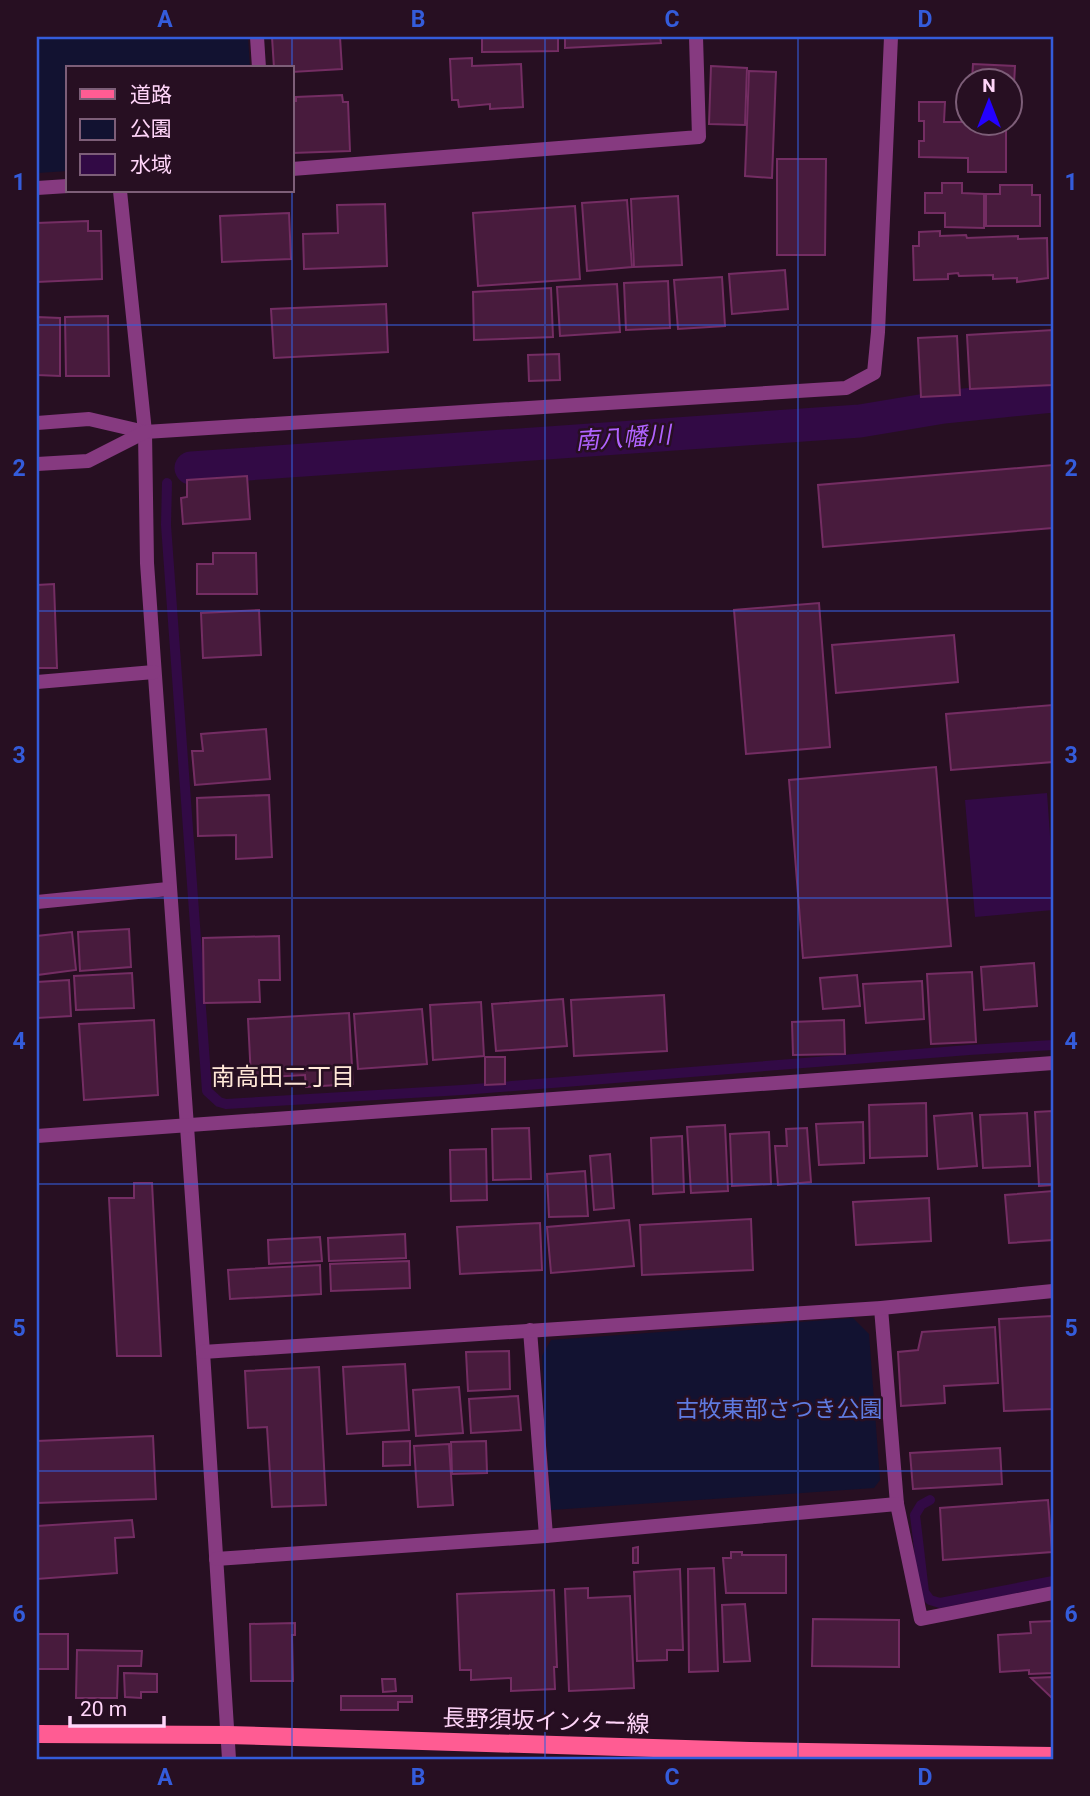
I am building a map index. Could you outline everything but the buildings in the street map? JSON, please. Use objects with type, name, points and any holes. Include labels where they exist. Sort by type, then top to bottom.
[{"type":"main road","name":"長野須坂インター線","points":[[37,1734],[228,1735],[764,1752],[1053,1756]]},
{"type":"street","points":[[257,37],[259,66]]},
{"type":"street","points":[[294,169],[699,136],[696,37]]},
{"type":"street","points":[[37,423],[89,419],[145,432],[846,388],[874,373],[891,37]]},
{"type":"street","points":[[37,188],[66,186]]},
{"type":"street","points":[[121,192],[145,432],[147,563],[229,1759]]},
{"type":"street","points":[[37,464],[88,461],[145,432]]},
{"type":"street","points":[[37,682],[154,672]]},
{"type":"street","points":[[37,902],[168,889]]},
{"type":"street","points":[[37,1136],[1053,1063]]},
{"type":"street","points":[[203,1352],[881,1308],[1053,1291]]},
{"type":"street","points":[[881,1308],[897,1504],[921,1619],[1053,1593]]},
{"type":"street","points":[[530,1330],[546,1536]]},
{"type":"street","points":[[216,1559],[546,1536],[897,1504]]},
{"type":"green space","points":[[37,37],[248,37],[250,66],[66,66],[66,171],[37,173]]},
{"type":"green space","name":"古牧東部さつき公園","points":[[853,1318],[869,1334],[880,1480],[874,1488],[551,1510],[542,1356],[551,1340]]},
{"type":"water","points":[[1047,793],[1053,910],[975,917],[965,800]]},
{"type":"waterway","name":"南八幡川","points":[[191,468],[860,421],[944,407],[1053,396]]},
{"type":"waterway","points":[[167,483],[166,525],[207,1091],[219,1102],[226,1104],[462,1090],[1053,1045]]},
{"type":"waterway","points":[[930,1500],[921,1505],[915,1515],[924,1592],[930,1600],[940,1603],[1053,1581]]},
{"type":"district","name":"南高田二丁目","points":[[283,1077]]}]
